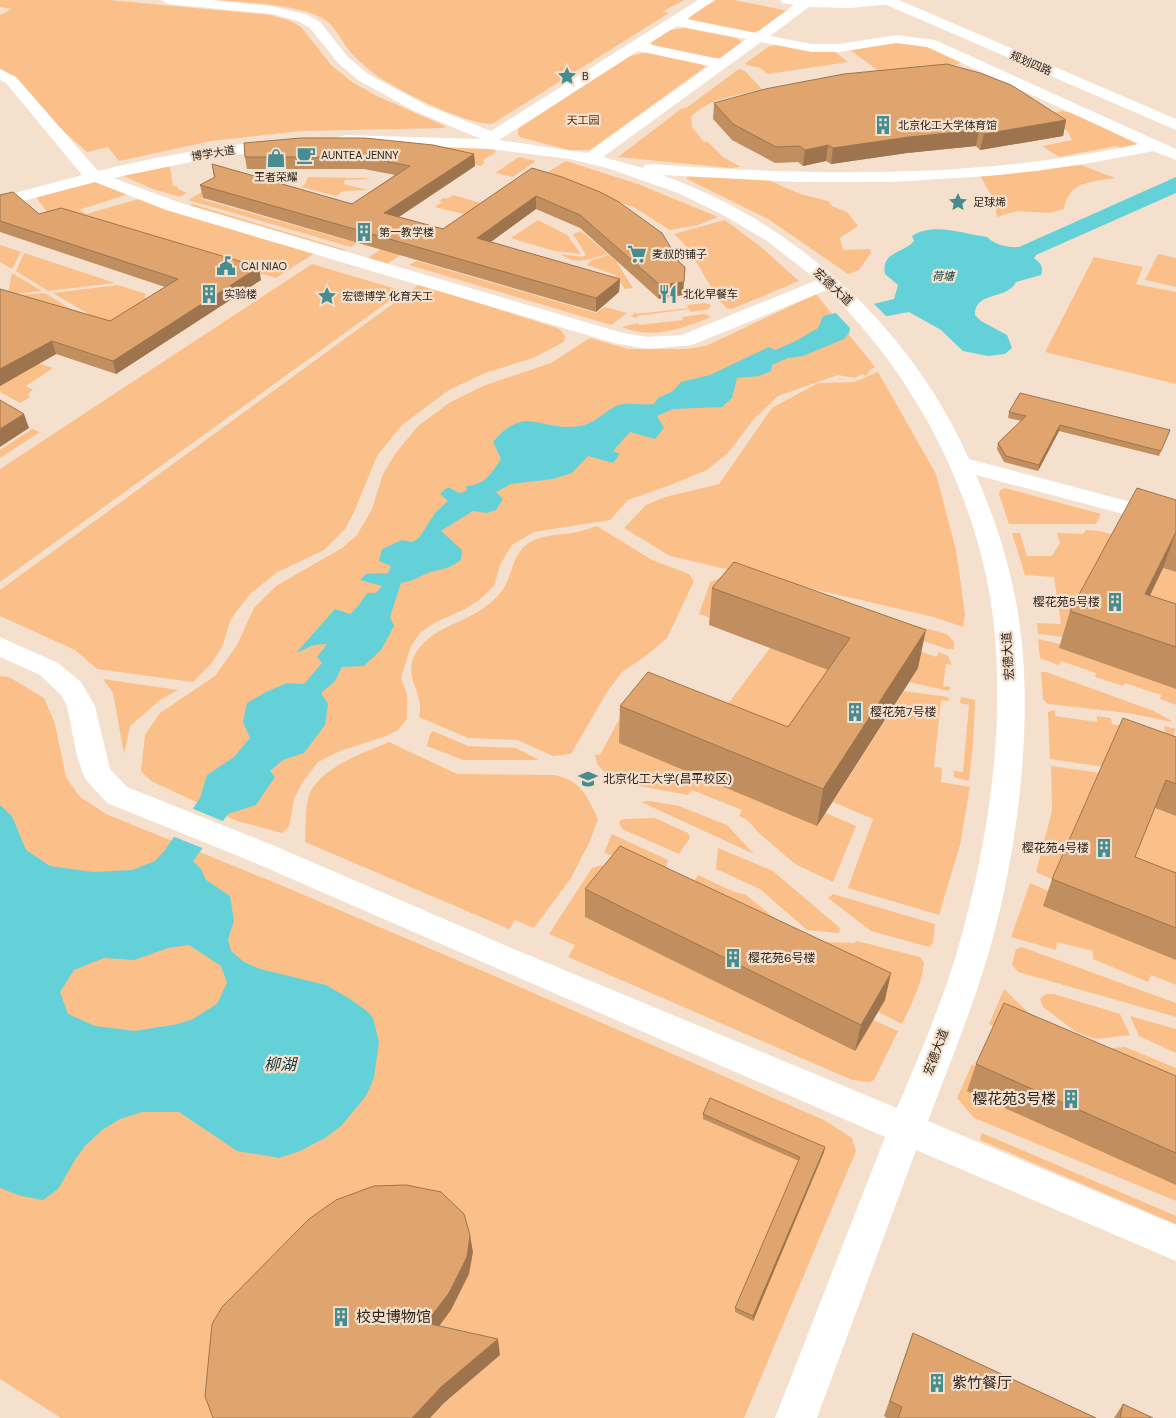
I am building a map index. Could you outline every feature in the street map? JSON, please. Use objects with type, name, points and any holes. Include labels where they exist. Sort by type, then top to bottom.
[{"type":"street","points":[[168,0],[272,10],[303,18],[315,25],[343,60],[363,77],[420,108],[476,130],[492,140]]},
{"type":"street","points":[[331,141],[402,139],[492,140],[706,0]]},
{"type":"street","points":[[785,0],[805,4],[862,3],[887,0]]},
{"type":"street","name":"规划四路","points":[[887,0],[1176,125]]},
{"type":"street","name":"规划四路","points":[[910,0],[935,13],[1176,116]]},
{"type":"street","points":[[590,158],[805,4]]},
{"type":"street","points":[[674,22],[812,48],[839,48],[896,39],[930,44],[1176,155]]},
{"type":"street","points":[[637,46],[722,64]]},
{"type":"street","points":[[0,74],[11,80],[66,143],[89,173],[139,195],[636,342],[661,344],[685,341],[835,287]]},
{"type":"street","name":"宏德大道","points":[[492,140],[590,158],[654,178],[724,209],[773,237],[835,287],[890,346],[924,397],[949,440],[983,520],[1004,606],[1010,661],[1010,703],[1004,788],[993,858],[967,970],[796,1418]]},
{"type":"street","name":"博学大道","points":[[0,202],[94,176],[202,154],[293,143]]},
{"type":"street","points":[[617,166],[772,177],[849,178],[943,175],[1078,160],[1155,145]]},
{"type":"street","points":[[960,464],[1176,521]]},
{"type":"street","points":[[0,646],[49,669],[72,689],[81,706],[90,756],[97,774],[105,784],[118,794],[259,852],[517,965],[1176,1243]]},
{"type":"green space","points":[[0,0],[109,0],[270,15],[291,21],[301,27],[332,66],[352,82],[377,96],[445,126],[445,128],[301,131],[211,141],[119,161],[108,147],[87,152],[58,126],[13,77],[0,69],[0,15],[11,9],[0,7]]},
{"type":"green space","points":[[219,0],[684,0],[662,12],[669,13],[492,124],[481,123],[453,114],[383,80],[354,56],[333,27],[319,17],[292,8]]},
{"type":"green space","points":[[716,0],[734,0],[788,11],[760,30],[752,33],[689,20],[689,17]]},
{"type":"green space","points":[[685,28],[736,38],[742,42],[720,58],[709,58],[652,45],[652,42],[670,30]]},
{"type":"green space","points":[[891,42],[918,43],[964,61],[956,65],[880,72],[850,50]]},
{"type":"green space","points":[[775,45],[834,51],[848,62],[768,74],[760,68],[744,64],[768,47]]},
{"type":"green space","name":"天工园","points":[[649,52],[702,64],[705,67],[590,150],[568,150],[518,135],[518,129],[629,56]]},
{"type":"green space","points":[[739,69],[745,71],[762,89],[714,102],[697,111],[691,117],[692,127],[704,142],[707,141],[723,157],[741,167],[730,168],[618,157],[681,109],[686,108]]},
{"type":"green space","points":[[1062,111],[1073,113],[1137,144],[1059,157],[1042,146],[1072,140],[1068,132],[1049,114]]},
{"type":"green space","points":[[403,144],[494,149],[496,152],[483,160],[484,163],[481,166],[443,157]]},
{"type":"green space","points":[[519,157],[536,161],[513,177],[495,173]]},
{"type":"green space","points":[[566,161],[638,184],[718,217],[698,225],[670,230],[635,208],[546,173]]},
{"type":"green space","points":[[174,163],[175,166],[170,166],[173,186],[177,186],[178,189],[187,193],[180,197],[153,189],[121,175]]},
{"type":"green space","points":[[1081,165],[1115,178],[1082,184],[1070,193],[1064,209],[1049,213],[1017,211],[997,217],[994,200],[980,176]]},
{"type":"green space","points":[[308,177],[372,179],[345,180],[344,184],[368,190],[343,191],[336,196],[301,187],[305,184]]},
{"type":"green space","points":[[687,177],[766,179],[800,194],[828,201],[832,206],[847,212],[858,226],[840,238],[843,250],[870,249],[871,253],[859,270],[848,274],[768,219],[687,179]]},
{"type":"green space","points":[[95,182],[128,194],[79,210],[86,214],[139,199],[318,251],[276,278],[47,212],[35,196]]},
{"type":"green space","points":[[207,189],[213,191],[201,199],[357,243],[351,247],[188,200]]},
{"type":"green space","points":[[453,195],[484,204],[467,215],[435,207],[442,202],[439,201],[443,198],[447,199]]},
{"type":"green space","points":[[192,204],[346,250],[342,252],[189,206]]},
{"type":"green space","points":[[538,220],[567,235],[581,254],[554,251],[511,238]]},
{"type":"green space","points":[[725,220],[761,247],[799,281],[732,309],[726,308],[689,251],[674,234]]},
{"type":"green space","points":[[581,231],[608,254],[578,261],[561,254],[582,257],[586,255],[573,234]]},
{"type":"green space","points":[[401,235],[421,241],[387,264],[368,258]]},
{"type":"green space","points":[[0,245],[21,252],[12,269],[0,262]]},
{"type":"green space","points":[[24,253],[115,283],[48,291],[16,271]]},
{"type":"green space","points":[[1158,254],[1176,258],[1176,287],[1145,280]]},
{"type":"green space","points":[[609,255],[616,261],[633,288],[625,289],[615,275],[587,265],[592,260]]},
{"type":"green space","points":[[1094,257],[1143,267],[1136,284],[1176,292],[1176,384],[1045,352]]},
{"type":"green space","points":[[417,261],[596,313],[605,307],[627,313],[611,325],[409,265]]},
{"type":"green space","points":[[312,264],[403,291],[0,582],[0,469]]},
{"type":"green space","points":[[12,273],[42,291],[8,293]]},
{"type":"green space","points":[[420,284],[560,329],[565,336],[564,342],[533,358],[485,373],[449,390],[402,425],[377,456],[345,529],[324,550],[276,573],[250,594],[231,619],[222,647],[211,664],[193,682],[97,669],[75,650],[0,616],[0,590]]},
{"type":"green space","points":[[118,285],[146,294],[143,306],[109,326],[53,293]]},
{"type":"green space","points":[[45,293],[103,329],[55,356],[98,331],[18,295]]},
{"type":"green space","points":[[816,294],[875,367],[866,376],[862,374],[855,378],[838,375],[778,396],[754,419],[728,453],[707,470],[628,500],[610,520],[534,532],[512,545],[500,565],[494,586],[478,601],[434,623],[420,633],[411,646],[401,678],[407,694],[407,719],[398,730],[386,736],[340,751],[318,762],[302,783],[294,799],[289,827],[282,833],[237,821],[151,781],[141,771],[145,735],[160,713],[215,676],[237,645],[254,608],[276,586],[342,548],[357,535],[372,509],[383,474],[395,454],[418,426],[449,403],[483,386],[551,363],[590,338],[628,349],[684,349],[706,346]]},
{"type":"green space","points":[[705,303],[711,305],[709,309],[691,312],[689,309],[637,316],[638,318],[631,317],[635,312],[636,314],[688,308],[687,305]]},
{"type":"green space","points":[[704,314],[711,317],[678,329],[656,333],[633,331],[622,327],[638,323],[639,325],[683,320],[682,317]]},
{"type":"green space","points":[[0,350],[53,368],[26,386],[33,390],[28,394],[30,397],[20,403],[0,392]]},
{"type":"green space","points":[[878,372],[936,474],[956,550],[965,614],[963,627],[934,617],[670,556],[624,528],[646,505],[665,497],[719,484],[772,408],[818,383],[854,382]]},
{"type":"green space","points":[[32,429],[40,432],[0,458],[0,450]]},
{"type":"green space","points":[[1005,488],[1101,514],[1096,524],[1009,524],[999,494],[1000,490]]},
{"type":"green space","points":[[597,526],[652,560],[689,574],[694,581],[667,638],[647,655],[622,672],[607,692],[571,754],[553,756],[517,740],[468,738],[419,717],[419,701],[411,673],[411,666],[419,648],[437,633],[480,611],[489,604],[501,592],[518,554],[527,544],[539,538],[578,532]]},
{"type":"green space","points":[[1086,530],[1119,536],[1064,637],[1038,634],[1037,623],[1061,624],[1054,577],[1025,575],[1012,533],[1020,533],[1027,556],[1052,556],[1060,543],[1057,533],[1083,534]]},
{"type":"green space","points":[[1163,568],[1176,572],[1176,646],[1132,631]]},
{"type":"green space","points":[[725,576],[936,657],[939,652],[948,656],[952,665],[946,664],[943,686],[950,687],[949,691],[909,682],[918,668],[699,614],[710,582]]},
{"type":"green space","points":[[823,601],[947,634],[954,642],[954,649],[947,649],[840,612]]},
{"type":"green space","points":[[1038,639],[1061,644],[1059,648],[1176,689],[1176,705],[1160,699],[1161,695],[1125,683],[1123,686],[1095,677],[1096,673],[1061,661],[1059,665],[1040,658]]},
{"type":"green space","points":[[770,648],[844,676],[783,764],[706,733]]},
{"type":"green space","points":[[1041,672],[1046,672],[1154,711],[1172,722],[1128,713],[1048,704],[1043,699]]},
{"type":"green space","points":[[0,676],[9,677],[44,698],[55,724],[66,777],[79,796],[106,814],[278,884],[497,977],[826,1121],[852,1138],[856,1151],[744,1418],[61,1418],[0,1379]]},
{"type":"green space","points":[[103,679],[178,690],[160,700],[130,726],[124,754],[113,693]]},
{"type":"green space","points":[[904,691],[948,697],[949,701],[941,700],[934,767],[942,768],[941,782],[970,787],[960,845],[939,915],[848,888],[873,819],[833,802]]},
{"type":"green space","points":[[961,697],[975,700],[969,781],[954,777],[954,771],[963,772],[969,705],[960,703]]},
{"type":"green space","points":[[623,706],[826,813],[856,826],[833,882],[795,864],[760,834],[747,820],[739,816],[742,810],[692,790],[688,795],[612,781],[597,764],[595,754],[600,755],[623,712],[618,710]]},
{"type":"green space","points":[[1055,710],[1055,716],[1097,722],[1097,716],[1111,718],[1112,724],[1165,732],[1164,726],[1176,729],[1174,735],[1176,737],[1176,769],[1104,767],[1050,759],[1048,712]]},
{"type":"green space","points":[[433,731],[468,746],[516,748],[539,760],[463,760],[427,746],[430,734]]},
{"type":"green space","points":[[389,742],[457,774],[554,775],[571,781],[582,790],[598,819],[589,843],[571,878],[534,928],[515,920],[509,929],[305,842],[308,799],[313,788],[331,770],[342,763]]},
{"type":"green space","points":[[1051,766],[1101,773],[1054,880],[1036,872],[1052,811]]},
{"type":"green space","points":[[650,801],[679,806],[727,825],[754,854],[641,802]]},
{"type":"green space","points":[[1155,808],[1176,816],[1176,905],[1124,885]]},
{"type":"green space","points":[[655,818],[688,833],[690,838],[679,854],[622,829],[619,822],[623,819]]},
{"type":"green space","points":[[612,834],[668,860],[666,868],[659,870],[604,853]]},
{"type":"green space","points":[[718,848],[773,871],[840,928],[839,933],[807,930],[760,889],[716,869]]},
{"type":"green space","points":[[602,865],[655,881],[586,917],[855,1051],[873,1020],[898,1031],[874,1080],[870,1082],[852,1080],[568,957],[575,945],[549,934],[592,868]]},
{"type":"green space","points":[[698,875],[732,891],[746,895],[803,941],[854,943],[857,941],[920,957],[924,963],[921,979],[902,1024],[878,1012],[884,1000],[679,902]]},
{"type":"green space","points":[[1030,883],[1049,891],[1176,960],[1176,985],[1151,975],[1148,982],[1093,959],[1093,951],[1057,942],[1056,950],[1011,937]]},
{"type":"green space","points":[[833,894],[935,924],[933,943],[929,947],[871,931],[828,898]]},
{"type":"green space","points":[[1022,947],[1176,1003],[1176,1017],[1018,972],[1012,965],[1016,949]]},
{"type":"green space","points":[[1004,989],[1032,1016],[1092,1050],[1125,1047],[1176,1068],[1176,1105],[989,1024]]},
{"type":"green space","points":[[1046,994],[1054,994],[1120,1014],[1130,1035],[1096,1039],[1076,1032],[1043,1007],[1040,999]]},
{"type":"green space","points":[[1130,1016],[1176,1029],[1176,1053],[1139,1036]]},
{"type":"green space","points":[[972,1064],[1176,1185],[1176,1201],[974,1118],[957,1098]]},
{"type":"green space","points":[[982,1133],[1176,1216],[1176,1224],[980,1140]]},
{"type":"water","name":"柳湖","points":[[1176,177],[1176,193],[1036,255],[1034,258],[1041,265],[1041,275],[1016,282],[1012,288],[980,302],[976,307],[975,315],[981,321],[1007,335],[1012,348],[1005,354],[988,356],[963,351],[941,330],[909,312],[851,325],[849,333],[844,339],[803,356],[788,358],[772,365],[771,371],[759,376],[737,378],[732,398],[722,407],[673,409],[657,416],[664,428],[655,439],[630,432],[613,451],[620,454],[613,463],[588,456],[572,473],[553,479],[511,484],[496,492],[503,499],[496,510],[487,513],[473,511],[441,531],[462,550],[461,560],[447,568],[401,583],[390,617],[394,626],[381,650],[364,666],[342,667],[335,681],[321,693],[328,704],[325,725],[304,753],[283,760],[270,771],[275,777],[256,805],[228,814],[193,861],[201,869],[206,880],[230,896],[234,921],[228,939],[231,951],[244,962],[260,969],[326,985],[350,999],[367,1011],[373,1018],[379,1042],[374,1078],[366,1096],[341,1126],[325,1138],[300,1151],[279,1158],[237,1151],[179,1112],[142,1112],[120,1119],[102,1130],[85,1146],[58,1189],[43,1200],[21,1196],[0,1188],[0,805],[12,816],[26,850],[50,866],[93,872],[132,870],[155,861],[165,850],[200,798],[207,775],[234,757],[250,738],[243,722],[247,703],[287,683],[304,684],[322,663],[317,657],[327,644],[314,645],[296,653],[335,609],[350,614],[367,593],[376,593],[382,586],[360,580],[366,574],[388,573],[391,566],[379,561],[382,549],[402,540],[412,542],[419,538],[435,513],[448,501],[440,494],[448,487],[459,493],[467,491],[466,486],[483,481],[491,474],[501,459],[493,442],[505,430],[516,423],[526,421],[569,427],[584,425],[616,406],[654,404],[658,398],[673,391],[681,382],[710,375],[769,347],[775,350],[794,342],[818,328],[823,316],[894,299],[898,285],[885,274],[886,261],[914,241],[912,236],[921,232],[939,229],[949,230],[987,237],[1002,245],[1019,247]],"holes":[[[189,945],[221,966],[227,983],[217,1004],[191,1020],[135,1031],[95,1026],[68,1014],[60,992],[74,970],[104,958],[134,960],[168,948]]]},
{"type":"pier","points":[[872,302],[888,318],[853,327],[852,330],[834,311]]},
{"type":"pier","points":[[191,808],[225,822],[205,849],[172,836]]},
{"type":"building","name":"北京化工大学体育馆","points":[[947,64],[980,73],[1011,85],[1066,120],[984,134],[979,130],[909,137],[833,148],[828,145],[805,150],[800,146],[776,147],[733,124],[714,103],[765,89],[844,74]]},
{"type":"building","points":[[301,138],[365,138],[433,145],[474,154],[384,213],[443,229],[532,168],[562,177],[600,192],[619,202],[662,233],[680,263],[685,267],[684,282],[660,285],[580,215],[536,196],[477,238],[620,279],[596,298],[200,185],[215,177],[212,164],[352,204],[410,166],[363,157],[245,157],[244,143]]},
{"type":"building","name":"实验楼","points":[[13,192],[39,214],[61,208],[259,267],[113,361],[52,341],[0,369],[0,289],[110,321],[178,279],[0,221],[0,195]]},
{"type":"building","points":[[1020,393],[1170,430],[1161,451],[1060,425],[1039,465],[1006,456],[998,443],[1026,416],[1009,412]]},
{"type":"building","points":[[0,400],[24,414],[0,429]]},
{"type":"building","points":[[1137,488],[1176,500],[1176,532],[1145,594],[1176,604],[1176,647],[1070,611]]},
{"type":"building","points":[[734,562],[926,630],[823,789],[620,706],[648,672],[788,727],[850,638],[712,588]]},
{"type":"building","name":"樱花苑4号楼","points":[[1123,718],[1176,737],[1176,784],[1166,780],[1135,857],[1176,873],[1176,928],[1052,879]]},
{"type":"building","points":[[620,846],[891,973],[861,1025],[585,889]]},
{"type":"building","points":[[1004,1003],[1176,1076],[1176,1153],[976,1064]]},
{"type":"building","points":[[710,1098],[825,1147],[753,1316],[735,1308],[800,1157],[703,1114]]},
{"type":"building","name":"校史博物馆","points":[[406,1185],[441,1192],[464,1214],[470,1235],[467,1257],[449,1293],[426,1323],[498,1339],[441,1387],[412,1418],[213,1418],[205,1396],[212,1324],[222,1307],[309,1219],[336,1200],[374,1186]]},
{"type":"building","name":"紫竹餐厅","points":[[913,1333],[1096,1418],[898,1418],[902,1407],[890,1401]]},
{"type":"building","points":[[1123,1404],[1153,1418],[1120,1418]]},
{"type":"place","name":"B","points":[[567,76]]},
{"type":"place","name":"北京化工大学体育馆","points":[[883,125]]},
{"type":"place","name":"AUNTEA JENNY","points":[[306,155]]},
{"type":"place","name":"王者荣耀","points":[[276,158]]},
{"type":"place","name":"足球烯","points":[[958,202]]},
{"type":"place","name":"第一教学楼","points":[[364,232]]},
{"type":"place","name":"麦叔的铺子","points":[[637,254]]},
{"type":"place","name":"CAI NIAO","points":[[226,266]]},
{"type":"place","name":"实验楼","points":[[209,294]]},
{"type":"place","name":"北化早餐车","points":[[668,294]]},
{"type":"place","name":"宏德博学 化育天工","points":[[327,296]]},
{"type":"place","name":"樱花苑5号楼","points":[[1115,602]]},
{"type":"place","name":"樱花苑7号楼","points":[[855,712]]},
{"type":"place","name":"北京化工大学(昌平校区)","points":[[588,779]]},
{"type":"place","name":"樱花苑4号楼","points":[[1104,848]]},
{"type":"place","name":"樱花苑6号楼","points":[[733,958]]},
{"type":"place","name":"樱花苑3号楼","points":[[1071,1099]]},
{"type":"place","name":"校史博物馆","points":[[341,1317]]},
{"type":"place","name":"紫竹餐厅","points":[[937,1383]]},
{"type":"water label","name":"荷塘","points":[[943,276]]}]
